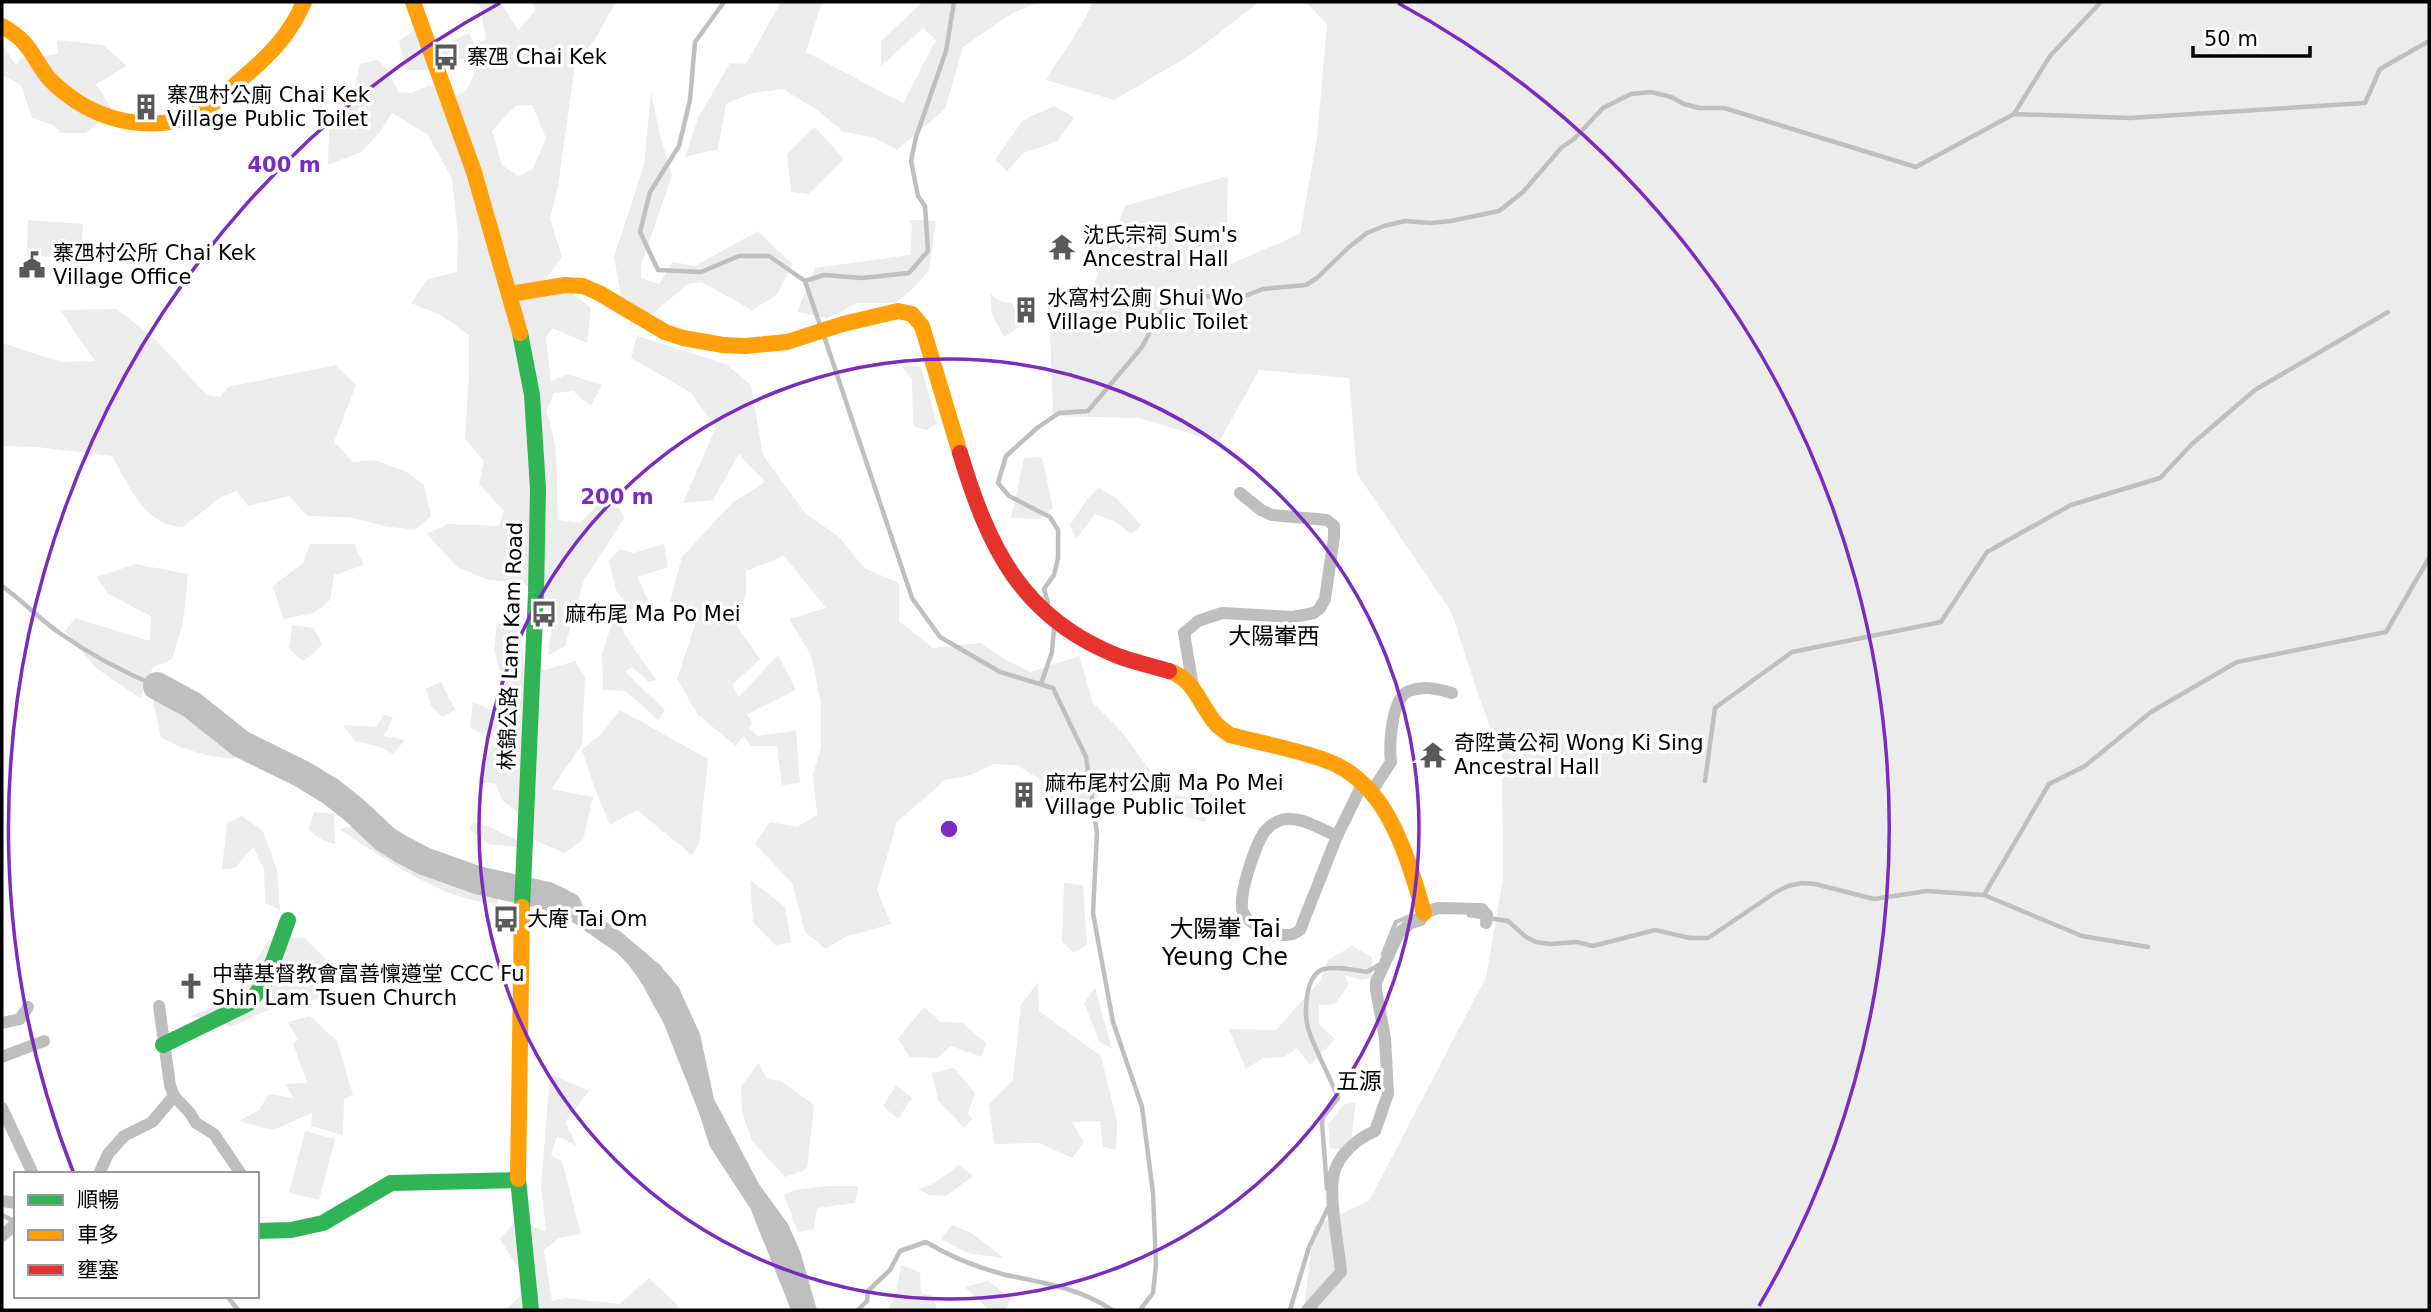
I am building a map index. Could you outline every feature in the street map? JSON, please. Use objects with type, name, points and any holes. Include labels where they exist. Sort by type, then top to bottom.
[{"type":"street","points":[[2,26],[21,36],[36,56],[46,76],[84,106],[133,125],[157,124],[182,119],[207,108],[268,56],[286,33],[304,2]]},
{"type":"street","name":"林錦公路 Lam Kam Road","points":[[413,2],[474,172],[519,328],[532,395],[538,489],[536,593],[522,874],[518,1180],[531,1310]]},
{"type":"street","points":[[510,294],[576,285],[599,293],[665,332],[723,345],[787,342],[843,324],[898,311],[912,314],[922,326],[981,519],[1001,560],[1022,588],[1047,613],[1076,635],[1120,657],[1174,672],[1193,687],[1217,725],[1230,735],[1326,760],[1345,770],[1367,788],[1405,849],[1424,913]]},
{"type":"street","points":[[1193,687],[1184,633],[1198,621],[1222,613],[1306,615],[1320,608],[1325,599],[1334,526],[1327,520],[1272,515],[1261,510],[1240,493]]},
{"type":"street","points":[[1337,836],[1292,818],[1269,827],[1261,837],[1242,892],[1241,906],[1247,918],[1280,935],[1294,934],[1300,930],[1337,836],[1367,788],[1391,762],[1391,727],[1404,695],[1429,687],[1452,693]]},
{"type":"street","points":[[1307,1310],[1341,1272],[1332,1188],[1335,1171],[1360,1138],[1375,1130],[1388,1094],[1385,1038],[1376,982],[1399,933],[1411,923],[1420,920],[1424,913],[1438,908],[1482,909],[1487,915],[1486,923]]},
{"type":"street","points":[[163,1045],[249,1003],[266,981],[288,920]]},
{"type":"street","points":[[159,1006],[163,1045],[174,1096],[196,1123],[214,1134],[240,1172]]},
{"type":"street","points":[[2,1023],[20,1019],[28,1007]]},
{"type":"street","points":[[2,1057],[44,1041]]},
{"type":"street","points":[[100,1172],[108,1154],[124,1136],[152,1122],[174,1096]]},
{"type":"street","points":[[2,1108],[32,1172]]},
{"type":"street","points":[[259,1231],[279,1232],[325,1222],[375,1189],[391,1183],[518,1180]]},
{"type":"shaded area","points":[[471,2],[501,2],[518,30],[535,11],[533,2],[616,2],[595,39],[575,65],[558,186],[550,219],[562,257],[541,285],[569,291],[591,308],[587,343],[552,328],[546,337],[551,382],[567,374],[602,385],[591,406],[573,391],[554,393],[546,412],[554,437],[558,520],[580,523],[611,492],[624,518],[584,580],[565,646],[548,656],[554,607],[523,583],[489,580],[457,567],[427,534],[448,524],[499,526],[504,511],[479,484],[484,461],[465,439],[469,335],[441,315],[411,303],[428,279],[457,272],[458,236],[452,179],[428,135],[392,113],[380,132],[361,152],[328,165],[329,127],[353,94],[360,64],[378,60],[386,68],[399,92],[411,93],[429,85],[451,98],[466,91],[482,59],[460,59],[426,70],[406,70],[399,41],[416,29],[435,50],[469,33],[474,44],[486,39],[480,6]],"holes":[[[532,105],[546,138],[533,169],[518,176],[502,165],[492,131],[515,106]]]},
{"type":"shaded area","points":[[781,2],[822,2],[806,52],[903,103],[936,40],[923,28],[881,66],[881,41],[923,2],[1038,2],[1011,14],[963,47],[945,109],[897,150],[872,137],[843,132],[820,112],[783,89],[751,93],[726,104],[718,149],[685,157],[698,118],[730,63],[746,64]]},
{"type":"shaded area","points":[[1081,2],[1259,2],[1192,54],[1114,100],[1046,80],[1092,3]]},
{"type":"shaded area","points":[[1306,2],[2429,2],[2429,1310],[1304,1310],[1314,1226],[1369,1201],[1486,977],[1503,879],[1502,757],[1451,611],[1357,474],[1349,378],[1259,370],[1219,442],[1139,418],[1053,416],[1050,330],[1096,280],[1125,206],[1228,176],[1226,266],[1300,234],[1317,138],[1327,24]]},
{"type":"shaded area","points":[[57,40],[103,45],[127,66],[96,84],[112,110],[86,133],[61,133],[54,125],[32,118],[21,85],[2,77],[2,45],[16,65],[20,59],[58,54]]},
{"type":"shaded area","points":[[651,92],[672,175],[641,266],[641,278],[659,284],[673,262],[695,266],[758,231],[792,264],[777,295],[752,310],[701,282],[688,284],[652,314],[622,301],[614,257],[644,165]]},
{"type":"shaded area","points":[[1054,106],[1074,117],[1058,141],[1023,153],[1007,171],[995,160],[1023,120]]},
{"type":"shaded area","points":[[815,127],[844,159],[808,194],[791,192],[787,154]]},
{"type":"shaded area","points":[[28,220],[83,224],[81,259],[27,255]]},
{"type":"shaded area","points":[[910,220],[936,221],[929,271],[910,291],[895,303],[858,303],[827,318],[797,312],[815,268],[910,255]]},
{"type":"shaded area","points":[[990,294],[1000,301],[1012,303],[1022,325],[1004,337],[992,315]]},
{"type":"shaded area","points":[[117,309],[156,340],[207,395],[220,397],[228,387],[335,365],[356,385],[334,442],[353,462],[375,460],[407,472],[424,485],[431,516],[415,530],[390,527],[349,517],[307,516],[289,496],[248,506],[237,491],[221,497],[183,527],[157,519],[147,511],[112,456],[37,447],[2,446],[2,343],[61,362],[95,361],[60,310]]},
{"type":"shaded area","points":[[637,336],[726,364],[751,385],[763,455],[805,513],[839,537],[864,568],[899,583],[899,621],[933,648],[981,643],[1031,672],[1079,656],[1093,703],[1120,730],[1158,781],[1136,784],[1114,768],[1109,785],[1084,810],[1066,802],[1040,800],[1041,780],[1017,765],[994,764],[971,775],[945,780],[897,822],[877,890],[891,924],[845,937],[826,949],[805,932],[792,883],[755,844],[770,822],[797,827],[817,815],[813,774],[821,748],[821,703],[811,655],[789,619],[826,608],[784,556],[746,571],[746,592],[737,626],[760,659],[732,685],[739,697],[778,655],[796,690],[747,714],[752,723],[749,728],[757,736],[796,731],[800,783],[782,785],[777,746],[751,746],[743,736],[736,746],[698,715],[677,679],[697,619],[670,601],[682,557],[732,503],[765,482],[739,454],[713,500],[683,503],[716,427],[690,392],[631,358]]},
{"type":"shaded area","points":[[900,365],[921,367],[937,424],[926,430],[913,426],[912,379]]},
{"type":"shaded area","points":[[1042,457],[1053,508],[1040,519],[1011,518],[1024,458]]},
{"type":"shaded area","points":[[1099,488],[1116,498],[1141,525],[1132,534],[1112,520],[1095,514],[1076,539],[1070,525],[1088,498]]},
{"type":"shaded area","points":[[310,544],[354,544],[364,565],[334,575],[330,600],[314,613],[283,619],[273,586],[303,563]]},
{"type":"shaded area","points":[[664,544],[668,567],[638,577],[648,601],[645,609],[630,609],[616,590],[609,560],[620,549],[633,553]]},
{"type":"shaded area","points":[[135,564],[188,574],[183,624],[172,659],[153,667],[140,698],[96,668],[65,631],[75,618],[150,641],[151,616],[108,594],[97,577]]},
{"type":"shaded area","points":[[615,614],[628,640],[656,680],[649,682],[632,667],[625,672],[665,710],[658,720],[626,691],[603,690],[602,653]]},
{"type":"shaded area","points":[[497,623],[521,634],[524,665],[546,670],[575,661],[585,677],[582,745],[551,789],[593,797],[583,840],[564,853],[528,837],[516,811],[502,800],[496,784],[477,782],[495,739],[470,728],[473,702],[493,711],[501,677],[494,649]]},
{"type":"shaded area","points":[[292,625],[314,628],[322,644],[303,661],[289,649]]},
{"type":"shaded area","points":[[441,682],[455,710],[442,717],[431,706],[426,689]]},
{"type":"shaded area","points":[[152,696],[177,712],[215,730],[237,749],[234,759],[196,752],[161,738]]},
{"type":"shaded area","points":[[620,710],[708,759],[699,844],[692,855],[637,810],[610,825],[582,750],[602,733]]},
{"type":"shaded area","points":[[384,715],[393,717],[384,736],[405,740],[393,754],[380,747],[355,741],[343,725],[376,727]]},
{"type":"shaded area","points":[[1203,789],[1219,796],[1205,822],[1166,812],[1166,804],[1175,795],[1195,798]]},
{"type":"shaded area","points":[[314,812],[334,814],[335,844],[324,841],[308,830]]},
{"type":"shaded area","points":[[242,816],[263,831],[277,870],[280,910],[265,903],[264,869],[253,847],[235,868],[222,869],[227,823]]},
{"type":"shaded area","points":[[473,823],[487,826],[517,840],[517,847],[488,844],[469,829]]},
{"type":"shaded area","points":[[355,826],[380,848],[499,895],[497,904],[455,895],[434,886],[339,829]]},
{"type":"shaded area","points":[[750,880],[785,907],[791,943],[775,945],[753,922]]},
{"type":"shaded area","points":[[1064,883],[1083,885],[1087,945],[1073,952],[1062,942]]},
{"type":"shaded area","points":[[539,885],[551,885],[621,932],[660,965],[679,988],[700,1034],[714,1099],[759,1184],[788,1224],[800,1251],[817,1310],[791,1310],[750,1208],[710,1147],[664,1024],[641,982],[617,953],[542,901],[535,893]]},
{"type":"shaded area","points":[[304,938],[331,964],[322,974],[326,996],[295,1006],[282,1004],[230,1027],[192,1016],[236,996],[243,980],[270,939]]},
{"type":"shaded area","points":[[1352,946],[1372,957],[1372,978],[1361,980],[1345,975],[1349,984],[1335,1004],[1319,1005],[1319,1024],[1335,1039],[1310,1065],[1297,1048],[1284,1057],[1263,1058],[1246,1069],[1229,1029],[1276,1030],[1320,981],[1328,960]]},
{"type":"shaded area","points":[[1038,982],[1039,1011],[1101,1056],[1117,1122],[1116,1150],[1103,1147],[1100,1121],[1072,1122],[1084,1142],[1072,1158],[1039,1143],[994,1144],[989,1104],[1013,1080],[1021,1005]]},
{"type":"shaded area","points":[[1095,988],[1112,1049],[1100,1042],[1084,1003]]},
{"type":"shaded area","points":[[924,1007],[941,1022],[962,1023],[986,1043],[982,1057],[951,1046],[937,1058],[910,1057],[898,1039]]},
{"type":"shaded area","points":[[310,1016],[337,1041],[353,1095],[344,1099],[343,1135],[311,1126],[312,1113],[273,1130],[239,1121],[259,1110],[269,1094],[293,1098],[286,1084],[307,1083],[293,1043],[298,1040],[288,1022]]},
{"type":"shaded area","points":[[759,1063],[767,1079],[781,1081],[814,1105],[807,1169],[785,1177],[752,1141],[742,1112],[741,1086]]},
{"type":"shaded area","points":[[954,1068],[975,1093],[968,1113],[972,1119],[964,1128],[938,1100],[932,1073]]},
{"type":"shaded area","points":[[550,1074],[589,1091],[565,1122],[577,1146],[557,1136],[551,1156],[562,1161],[581,1234],[559,1238],[544,1250],[552,1301],[565,1298],[620,1304],[649,1278],[678,1306],[674,1310],[506,1310],[520,1296],[521,1273],[500,1239],[513,1224],[528,1225],[546,1231],[541,1187]]},
{"type":"shaded area","points":[[896,1085],[912,1098],[898,1119],[883,1106]]},
{"type":"shaded area","points":[[1356,1102],[1351,1142],[1344,1150],[1330,1148],[1328,1125],[1343,1105]]},
{"type":"shaded area","points":[[305,1131],[335,1139],[319,1200],[289,1193]]},
{"type":"shaded area","points":[[959,1165],[973,1176],[946,1196],[929,1195],[918,1189],[935,1183]]},
{"type":"shaded area","points":[[858,1186],[855,1203],[817,1208],[814,1229],[798,1232],[784,1195],[796,1190]]},
{"type":"shaded area","points":[[952,1225],[973,1234],[1004,1258],[967,1253],[941,1239]]},
{"type":"shaded area","points":[[901,1265],[920,1272],[921,1293],[933,1296],[937,1310],[888,1310],[896,1294]]},
{"type":"shaded area","points":[[988,1281],[1011,1298],[1006,1310],[989,1310],[965,1287]]},
{"type":"waterway","points":[[724,2],[695,42],[690,100],[679,146],[650,192],[640,232],[658,270],[701,272],[739,256],[769,256],[805,281],[820,325]]},
{"type":"waterway","points":[[805,281],[824,275],[862,278],[909,273],[928,251],[925,206],[918,196],[911,161],[916,137],[946,51],[954,2]]},
{"type":"waterway","points":[[2014,114],[2050,56],[2101,2]]},
{"type":"waterway","points":[[1048,603],[1044,589],[1054,575],[1058,558],[1058,530],[1050,517],[1009,496],[998,483],[1006,456],[1037,428],[1059,413],[1088,411],[1142,347],[1157,318],[1172,300],[1181,295],[1240,298],[1263,289],[1306,285],[1367,233],[1384,226],[1405,221],[1451,221],[1499,211],[1523,192],[1562,147],[1574,139],[1603,108],[1631,94],[1651,92],[1699,108],[1724,108],[1916,167],[2014,114],[2130,118],[2365,103],[2380,69],[2429,41]]},
{"type":"waterway","points":[[1705,781],[1715,708],[1792,652],[1941,622],[1987,552],[2071,505],[2160,478],[2192,444],[2255,390],[2388,312]]},
{"type":"waterway","points":[[824,336],[912,598],[940,637],[1000,672],[1053,688],[1086,757],[1097,833],[1093,913],[1113,1022],[1142,1107],[1153,1193],[1156,1265],[1153,1293],[1140,1310]]},
{"type":"waterway","points":[[1469,915],[1508,921],[1536,942],[1577,942],[1593,946],[1655,930],[1690,938],[1708,938],[1776,892],[1802,883],[1874,899],[1927,891],[1984,895],[2049,784],[2085,766],[2151,712],[2237,662],[2386,632],[2429,558]]},
{"type":"waterway","points":[[2,586],[72,642],[108,663],[157,686]]},
{"type":"waterway","points":[[1041,684],[1052,652],[1054,628]]},
{"type":"waterway","points":[[157,686],[192,705],[241,744],[330,791],[385,839],[401,849],[424,861],[477,880],[548,896],[568,906]]},
{"type":"waterway","points":[[1984,895],[2082,936],[2148,947]]},
{"type":"waterway","points":[[1383,954],[1396,922],[1415,916]]},
{"type":"waterway","points":[[1327,1189],[1322,1123],[1323,1117],[1338,1098],[1308,1028],[1307,994],[1313,978],[1324,969],[1340,968],[1367,972],[1379,965]]},
{"type":"waterway","points":[[1290,1310],[1309,1247],[1328,1208]]},
{"type":"waterway","points":[[2,1215],[14,1221]]},
{"type":"waterway","points":[[858,1310],[867,1301],[868,1291],[890,1270],[900,1251],[926,1242],[975,1265],[1074,1291],[1112,1310]]},
{"type":"waterway","points":[[229,1298],[238,1310]]},
{"type":"traffic: fast","points":[[520,333],[532,395],[538,489],[522,907]]},
{"type":"traffic: fast","points":[[163,1045],[249,1003],[266,981],[288,920]]},
{"type":"traffic: fast","points":[[518,1179],[531,1310]]},
{"type":"traffic: fast","points":[[259,1231],[291,1230],[323,1223],[391,1183],[518,1180]]},
{"type":"traffic: slow","points":[[2,26],[23,41],[51,80],[76,101],[91,110],[124,121],[159,123],[192,115],[222,97],[279,43],[304,2]]},
{"type":"traffic: slow","points":[[413,2],[474,172],[520,333]]},
{"type":"traffic: slow","points":[[510,294],[565,285],[583,286],[665,332],[723,345],[787,342],[843,324],[898,311],[912,314],[922,326],[960,453]]},
{"type":"traffic: slow","points":[[1169,671],[1185,680],[1211,718],[1230,735],[1325,760],[1347,771],[1365,785],[1392,823],[1424,913]]},
{"type":"traffic: slow","points":[[518,1179],[522,907]]},
{"type":"traffic: jam","points":[[960,453],[983,519],[997,548],[1013,575],[1033,600],[1056,621],[1085,640],[1118,656],[1169,671]]},
{"type":"place","name":"寨乪 Chai Kek","points":[[446,57]]},
{"type":"place","name":"寨乪村公廁 Chai Kek Village Public Toilet","points":[[146,107]]},
{"type":"place","name":"沈氏宗祠 Sum's Ancestral Hall","points":[[1062,247]]},
{"type":"place","name":"寨乪村公所 Chai Kek Village Office","points":[[32,265]]},
{"type":"place","name":"水窩村公廁 Shui Wo Village Public Toilet","points":[[1026,310]]},
{"type":"place","name":"麻布尾 Ma Po Mei","points":[[544,614]]},
{"type":"place","name":"奇陞黃公祠 Wong Ki Sing Ancestral Hall","points":[[1433,755]]},
{"type":"place","name":"麻布尾村公廁 Ma Po Mei Village Public Toilet","points":[[1024,795]]},
{"type":"place","name":"大庵 Tai Om","points":[[506,919]]},
{"type":"place","name":"中華基督教會富善懍遵堂 CCC Fu Shin Lam Tsuen Church","points":[[191,986]]},
{"type":"district","name":"大陽輋西","points":[[1274,636]]},
{"type":"district","name":"大陽輋 Tai Yeung Che","points":[[1225,943]]},
{"type":"district","name":"五源","points":[[1359,1081]]}]
